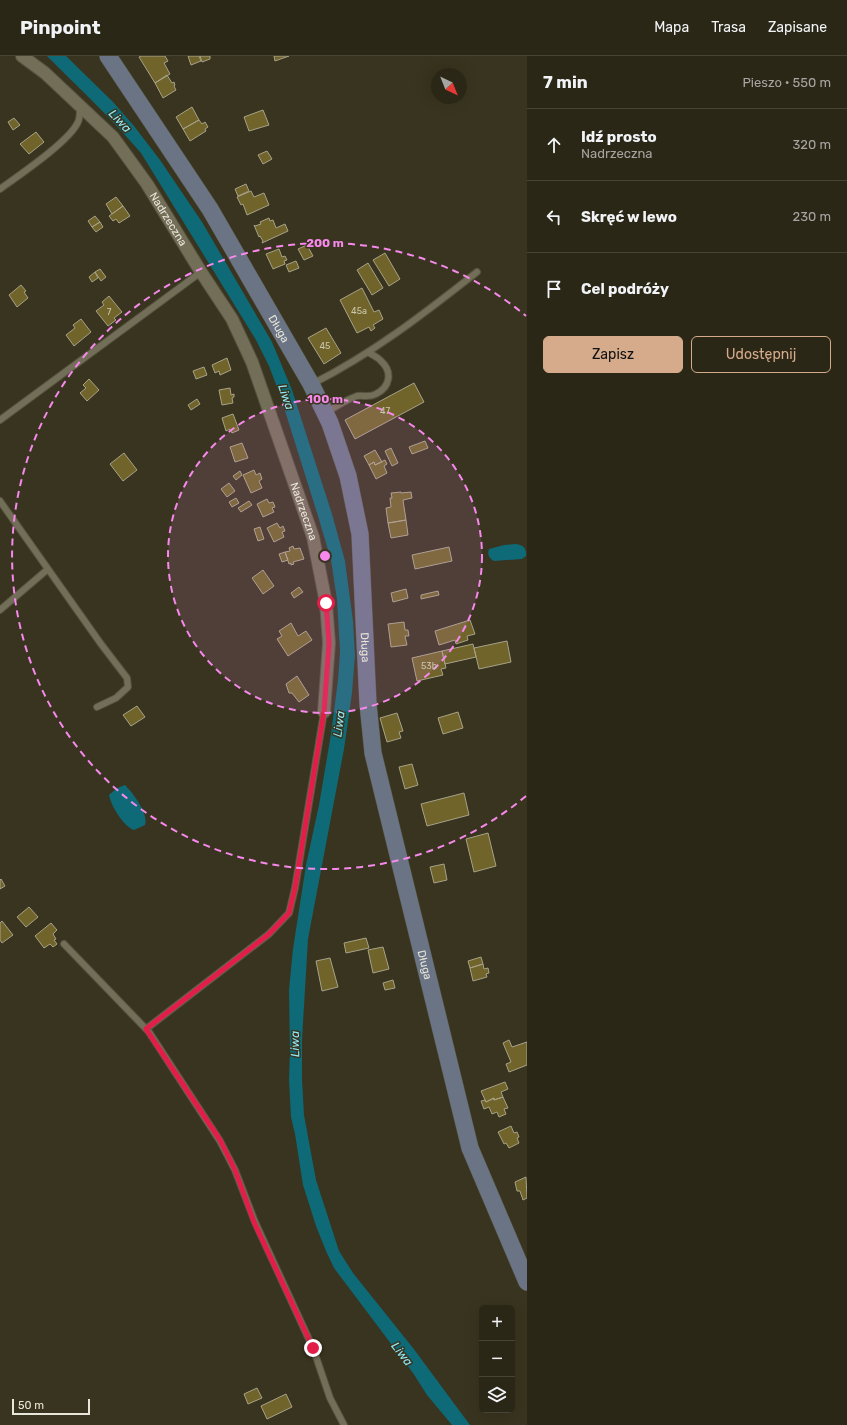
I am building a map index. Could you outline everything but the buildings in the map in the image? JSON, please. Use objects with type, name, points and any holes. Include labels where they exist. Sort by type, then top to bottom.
[{"type":"street","name":"Nadrzeczna","points":[[22,56],[45,73],[113,137],[147,184],[232,319],[252,362],[313,537],[326,603],[329,643],[324,712]]},
{"type":"street","name":"Długa","points":[[108,56],[210,208],[311,384],[325,412],[348,476],[360,534],[368,704],[373,753],[470,1148],[527,1282]]},
{"type":"lane","points":[[0,189],[63,141],[78,122],[80,106]]},
{"type":"lane","points":[[0,420],[201,272]]},
{"type":"lane","points":[[311,384],[338,371],[368,352],[477,272]]},
{"type":"lane","points":[[325,412],[359,396],[367,397],[376,394],[386,386],[388,381],[388,369],[381,360],[368,352]]},
{"type":"lane","points":[[0,501],[101,644],[127,678],[128,687],[116,698],[97,707]]},
{"type":"lane","points":[[0,610],[48,569]]},
{"type":"lane","name":"Nadrzeczna","points":[[146,1029],[269,934],[289,913],[295,888],[324,712]]},
{"type":"lane","points":[[64,944],[146,1029],[216,1134],[235,1170],[254,1222],[313,1348],[330,1398],[344,1425]]},
{"type":"water","name":"Liwa","points":[[47,56],[66,56],[113,102],[134,126],[160,160],[202,222],[272,342],[292,390],[332,514],[345,561],[353,621],[355,655],[352,693],[344,749],[308,939],[302,1040],[304,1115],[316,1180],[339,1251],[353,1273],[413,1348],[470,1425],[452,1425],[427,1395],[413,1373],[334,1268],[316,1226],[303,1185],[291,1117],[289,1080],[289,990],[293,949],[306,865],[319,805],[331,734],[340,651],[337,600],[331,560],[318,516],[280,395],[269,366],[256,340],[141,153],[107,116]]},
{"type":"water","points":[[516,544],[523,546],[525,549],[526,556],[522,559],[494,561],[489,556],[489,549],[504,545]]},
{"type":"water","points":[[125,785],[136,798],[143,810],[146,820],[145,825],[134,830],[126,825],[118,816],[109,795],[117,788]]},
{"type":"route","points":[[313,1348],[254,1222],[235,1170],[220,1140],[146,1029],[269,934],[289,913],[295,888],[312,792],[324,712],[329,643],[326,603]]}]
